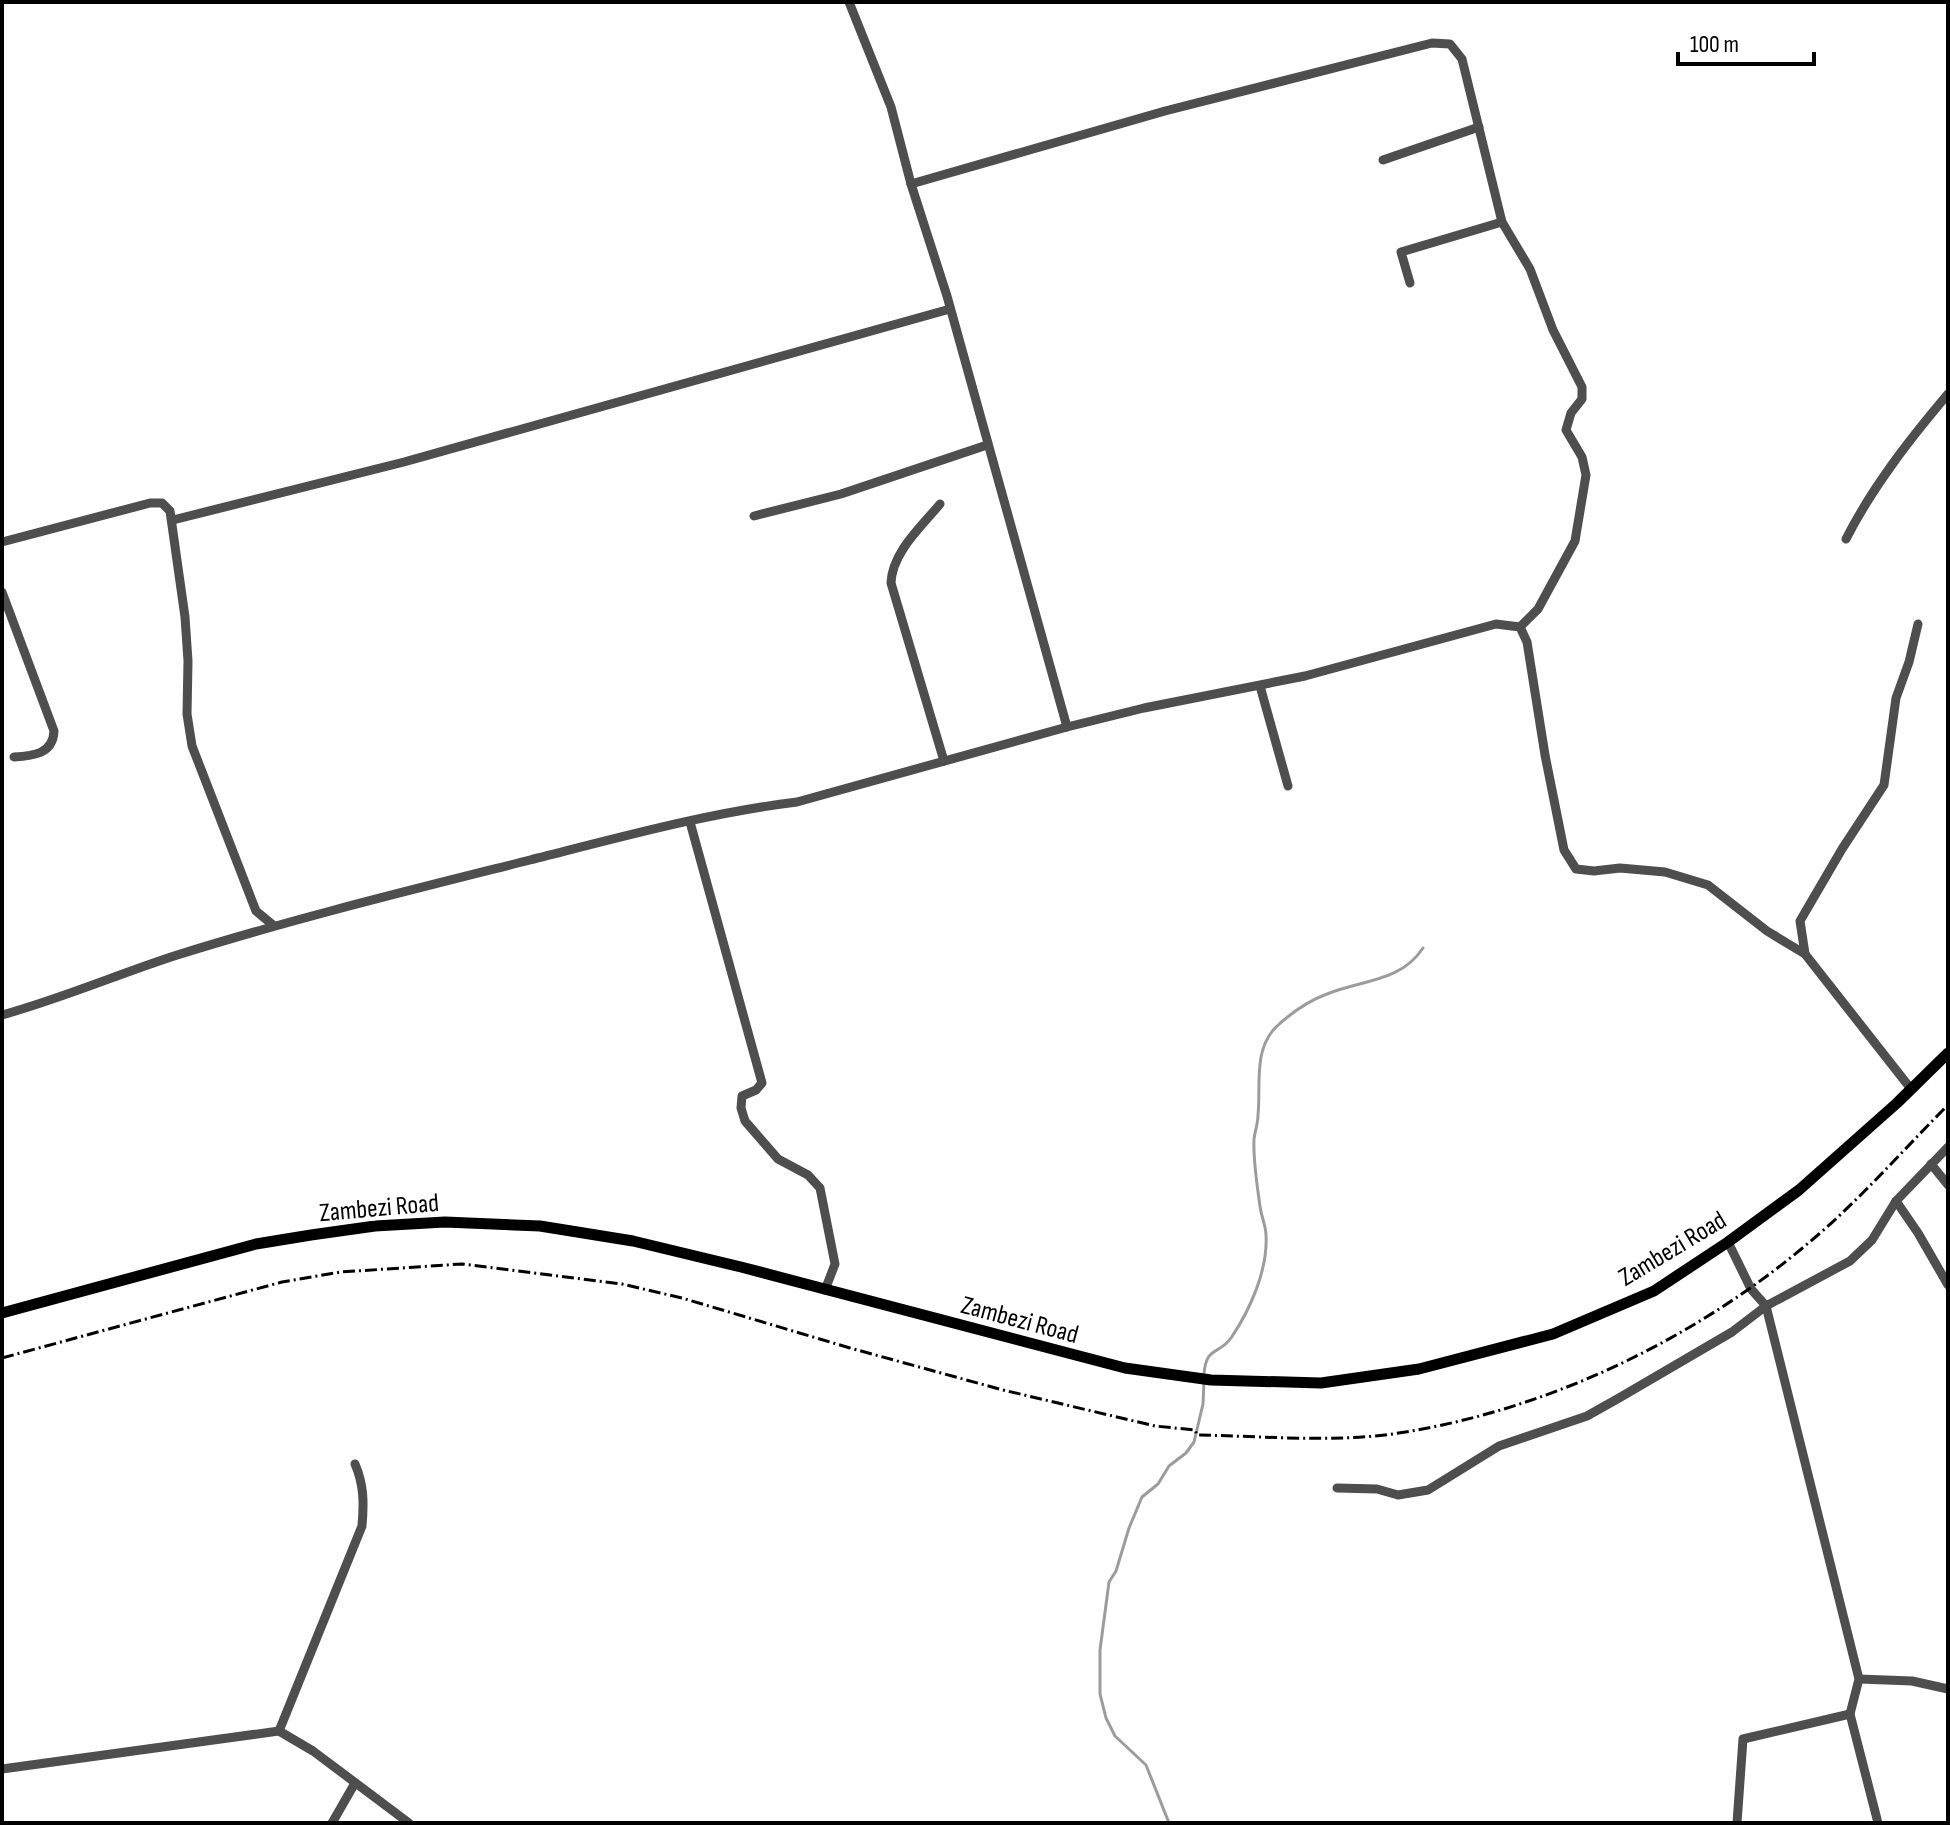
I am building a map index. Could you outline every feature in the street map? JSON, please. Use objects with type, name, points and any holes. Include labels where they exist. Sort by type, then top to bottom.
[{"type":"main road","name":"Zambezi Road","points":[[2,1313],[256,1244],[375,1226],[445,1222],[540,1226],[633,1241],[1125,1368],[1207,1380],[1321,1383],[1419,1369],[1538,1338],[1654,1291],[1799,1190],[1948,1053]]},
{"type":"street","points":[[849,2],[891,107],[1067,727]]},
{"type":"street","points":[[911,184],[1180,106],[1432,43],[1450,44],[1462,59],[1502,222],[1530,269],[1553,330],[1582,387],[1582,399],[1571,413],[1566,430],[1582,457],[1586,475],[1575,541],[1538,609],[1520,627]]},
{"type":"street","points":[[1383,160],[1479,127]]},
{"type":"street","points":[[1410,283],[1401,252],[1502,222]]},
{"type":"street","points":[[173,520],[404,462],[950,309]]},
{"type":"street","points":[[1846,539],[1860,511],[1915,433],[1948,394]]},
{"type":"street","points":[[754,516],[841,494],[987,445]]},
{"type":"street","points":[[2,542],[156,502],[166,506],[173,520],[185,617],[187,714],[192,746],[256,911],[273,925]]},
{"type":"street","points":[[940,504],[896,560],[891,571],[891,583],[944,761]]},
{"type":"street","points":[[2,592],[54,731],[50,746],[42,753],[14,757]]},
{"type":"street","points":[[2,1015],[49,1002],[149,964],[273,925],[653,829],[755,807],[797,802],[1067,727],[1144,708],[1260,686],[1473,629],[1496,624],[1520,627]]},
{"type":"street","points":[[1805,954],[1800,921],[1884,785],[1896,698],[1918,624]]},
{"type":"street","points":[[1520,627],[1527,642],[1564,850],[1576,869],[1594,871],[1620,868],[1665,872],[1708,885],[1767,931],[1805,954],[1911,1089]]},
{"type":"street","points":[[1260,686],[1288,786]]},
{"type":"street","points":[[690,822],[762,1083],[756,1090],[742,1096],[741,1108],[745,1121],[778,1159],[808,1175],[820,1188],[835,1264],[825,1290]]},
{"type":"street","points":[[1337,1488],[1377,1489],[1398,1495],[1433,1488],[1499,1446],[1587,1416],[1732,1332],[1766,1306],[1850,1261],[1872,1240],[1896,1201],[1948,1147]]},
{"type":"street","points":[[1931,1164],[1948,1185]]},
{"type":"street","points":[[1896,1201],[1948,1285]]},
{"type":"street","points":[[1728,1242],[1751,1289],[1766,1306],[1859,1679],[1850,1714],[1878,1823]]},
{"type":"street","points":[[279,1731],[362,1526],[364,1501],[355,1464]]},
{"type":"street","points":[[1859,1679],[1912,1681],[1948,1689]]},
{"type":"street","points":[[1737,1823],[1743,1739],[1850,1714]]},
{"type":"street","points":[[2,1769],[279,1731],[313,1751],[409,1823]]},
{"type":"street","points":[[332,1823],[355,1783]]},
{"type":"waterway","points":[[1204,1374],[1207,1359],[1231,1338],[1245,1315],[1264,1262],[1266,1232],[1254,1139],[1261,1057],[1269,1036],[1306,1004],[1340,989],[1392,974],[1404,968],[1423,948]]},
{"type":"waterway","points":[[1169,1823],[1146,1765],[1115,1736],[1106,1718],[1100,1694],[1100,1650],[1109,1582],[1116,1571],[1129,1528],[1142,1497],[1158,1484],[1169,1466],[1194,1442],[1203,1404],[1204,1381]]},
{"type":"railway","points":[[2,1358],[282,1282],[341,1272],[462,1264],[622,1284],[682,1298],[1003,1390],[1155,1426],[1195,1430],[1197,1435],[1315,1438],[1385,1435],[1444,1425],[1560,1390],[1617,1366],[1671,1338],[1773,1272],[1819,1234],[1948,1105]]}]
